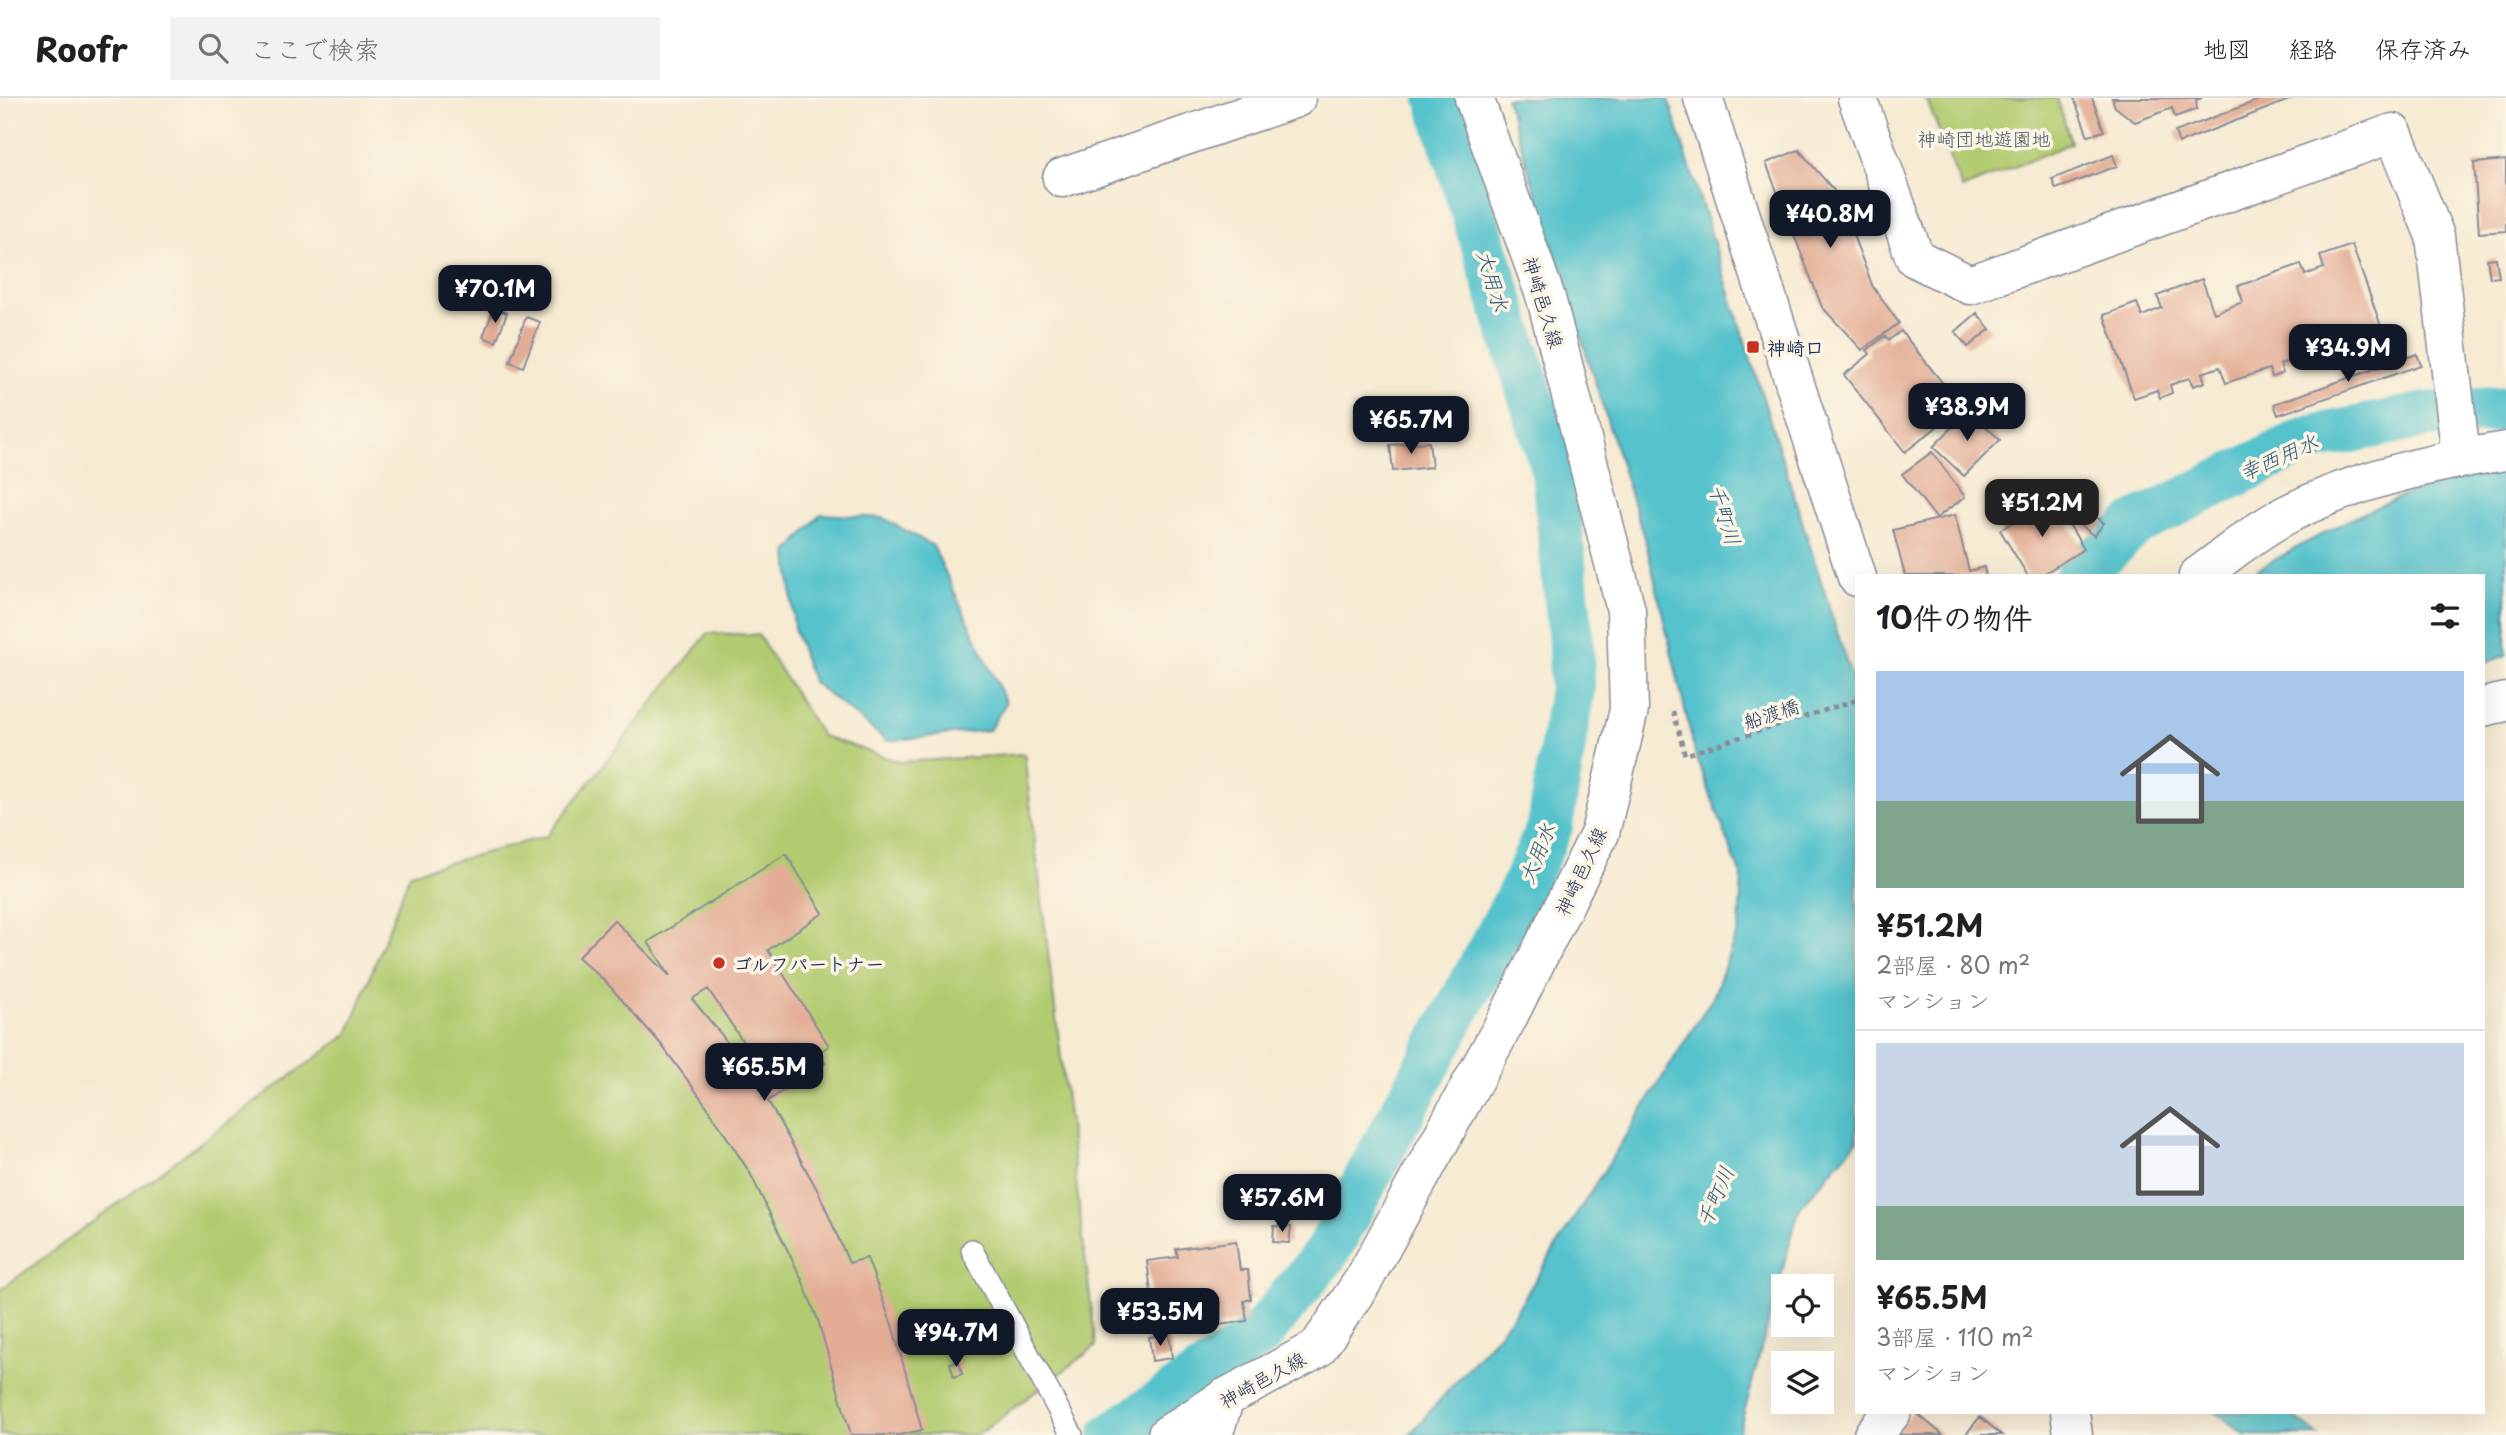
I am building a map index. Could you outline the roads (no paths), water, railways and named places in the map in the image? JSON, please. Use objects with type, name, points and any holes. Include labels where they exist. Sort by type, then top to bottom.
[{"type":"street","points":[[1062,178],[1296,98]]},
{"type":"street","name":"神崎邑久線","points":[[1167,1435],[1225,1398],[1317,1349],[1363,1281],[1507,1019],[1600,833],[1629,710],[1626,610],[1546,298],[1474,98]]},
{"type":"street","points":[[1705,98],[1856,574]]},
{"type":"street","points":[[1857,98],[1915,258],[1970,285],[2393,133],[2435,236],[2457,427]]},
{"type":"street","points":[[2457,427],[2506,450]]},
{"type":"street","points":[[2201,574],[2284,516],[2366,481],[2457,427]]},
{"type":"street","points":[[2485,707],[2506,702]]},
{"type":"street","points":[[1213,1435],[1225,1398]]},
{"type":"street","points":[[1873,1435],[1890,1414]]},
{"type":"street","points":[[2070,1414],[2073,1435]]},
{"type":"lane","points":[[972,1250],[1072,1435]]},
{"type":"water","name":"千町川","points":[[1506,98],[1668,98],[1855,689],[1855,1143],[1799,1209],[1781,1274],[1771,1274],[1771,1313],[1738,1435],[1409,1435],[1511,1319],[1714,995],[1739,927],[1742,879],[1695,753],[1647,547]]},
{"type":"water","points":[[2506,467],[2506,655],[2485,663],[2485,574],[2250,574],[2340,524],[2402,496],[2469,475]]},
{"type":"water","points":[[821,514],[883,518],[933,546],[1006,703],[989,730],[887,741],[812,681],[794,628],[788,552]]},
{"type":"water","points":[[2219,1414],[2290,1414],[2318,1435],[2245,1435]]},
{"type":"waterway","name":"大用水","points":[[1112,1435],[1260,1335],[1327,1252],[1521,892],[1550,826],[1572,689],[1571,642],[1554,471],[1438,98]]},
{"type":"waterway","name":"幸西用水","points":[[2080,574],[2137,523],[2307,439],[2426,415],[2506,409]]},
{"type":"place","name":"神崎口","points":[[1753,347]]},
{"type":"place","name":"ゴルフパートナー","points":[[719,963]]},
{"type":"park label","name":"神崎団地遊園地","points":[[1984,138]]}]
